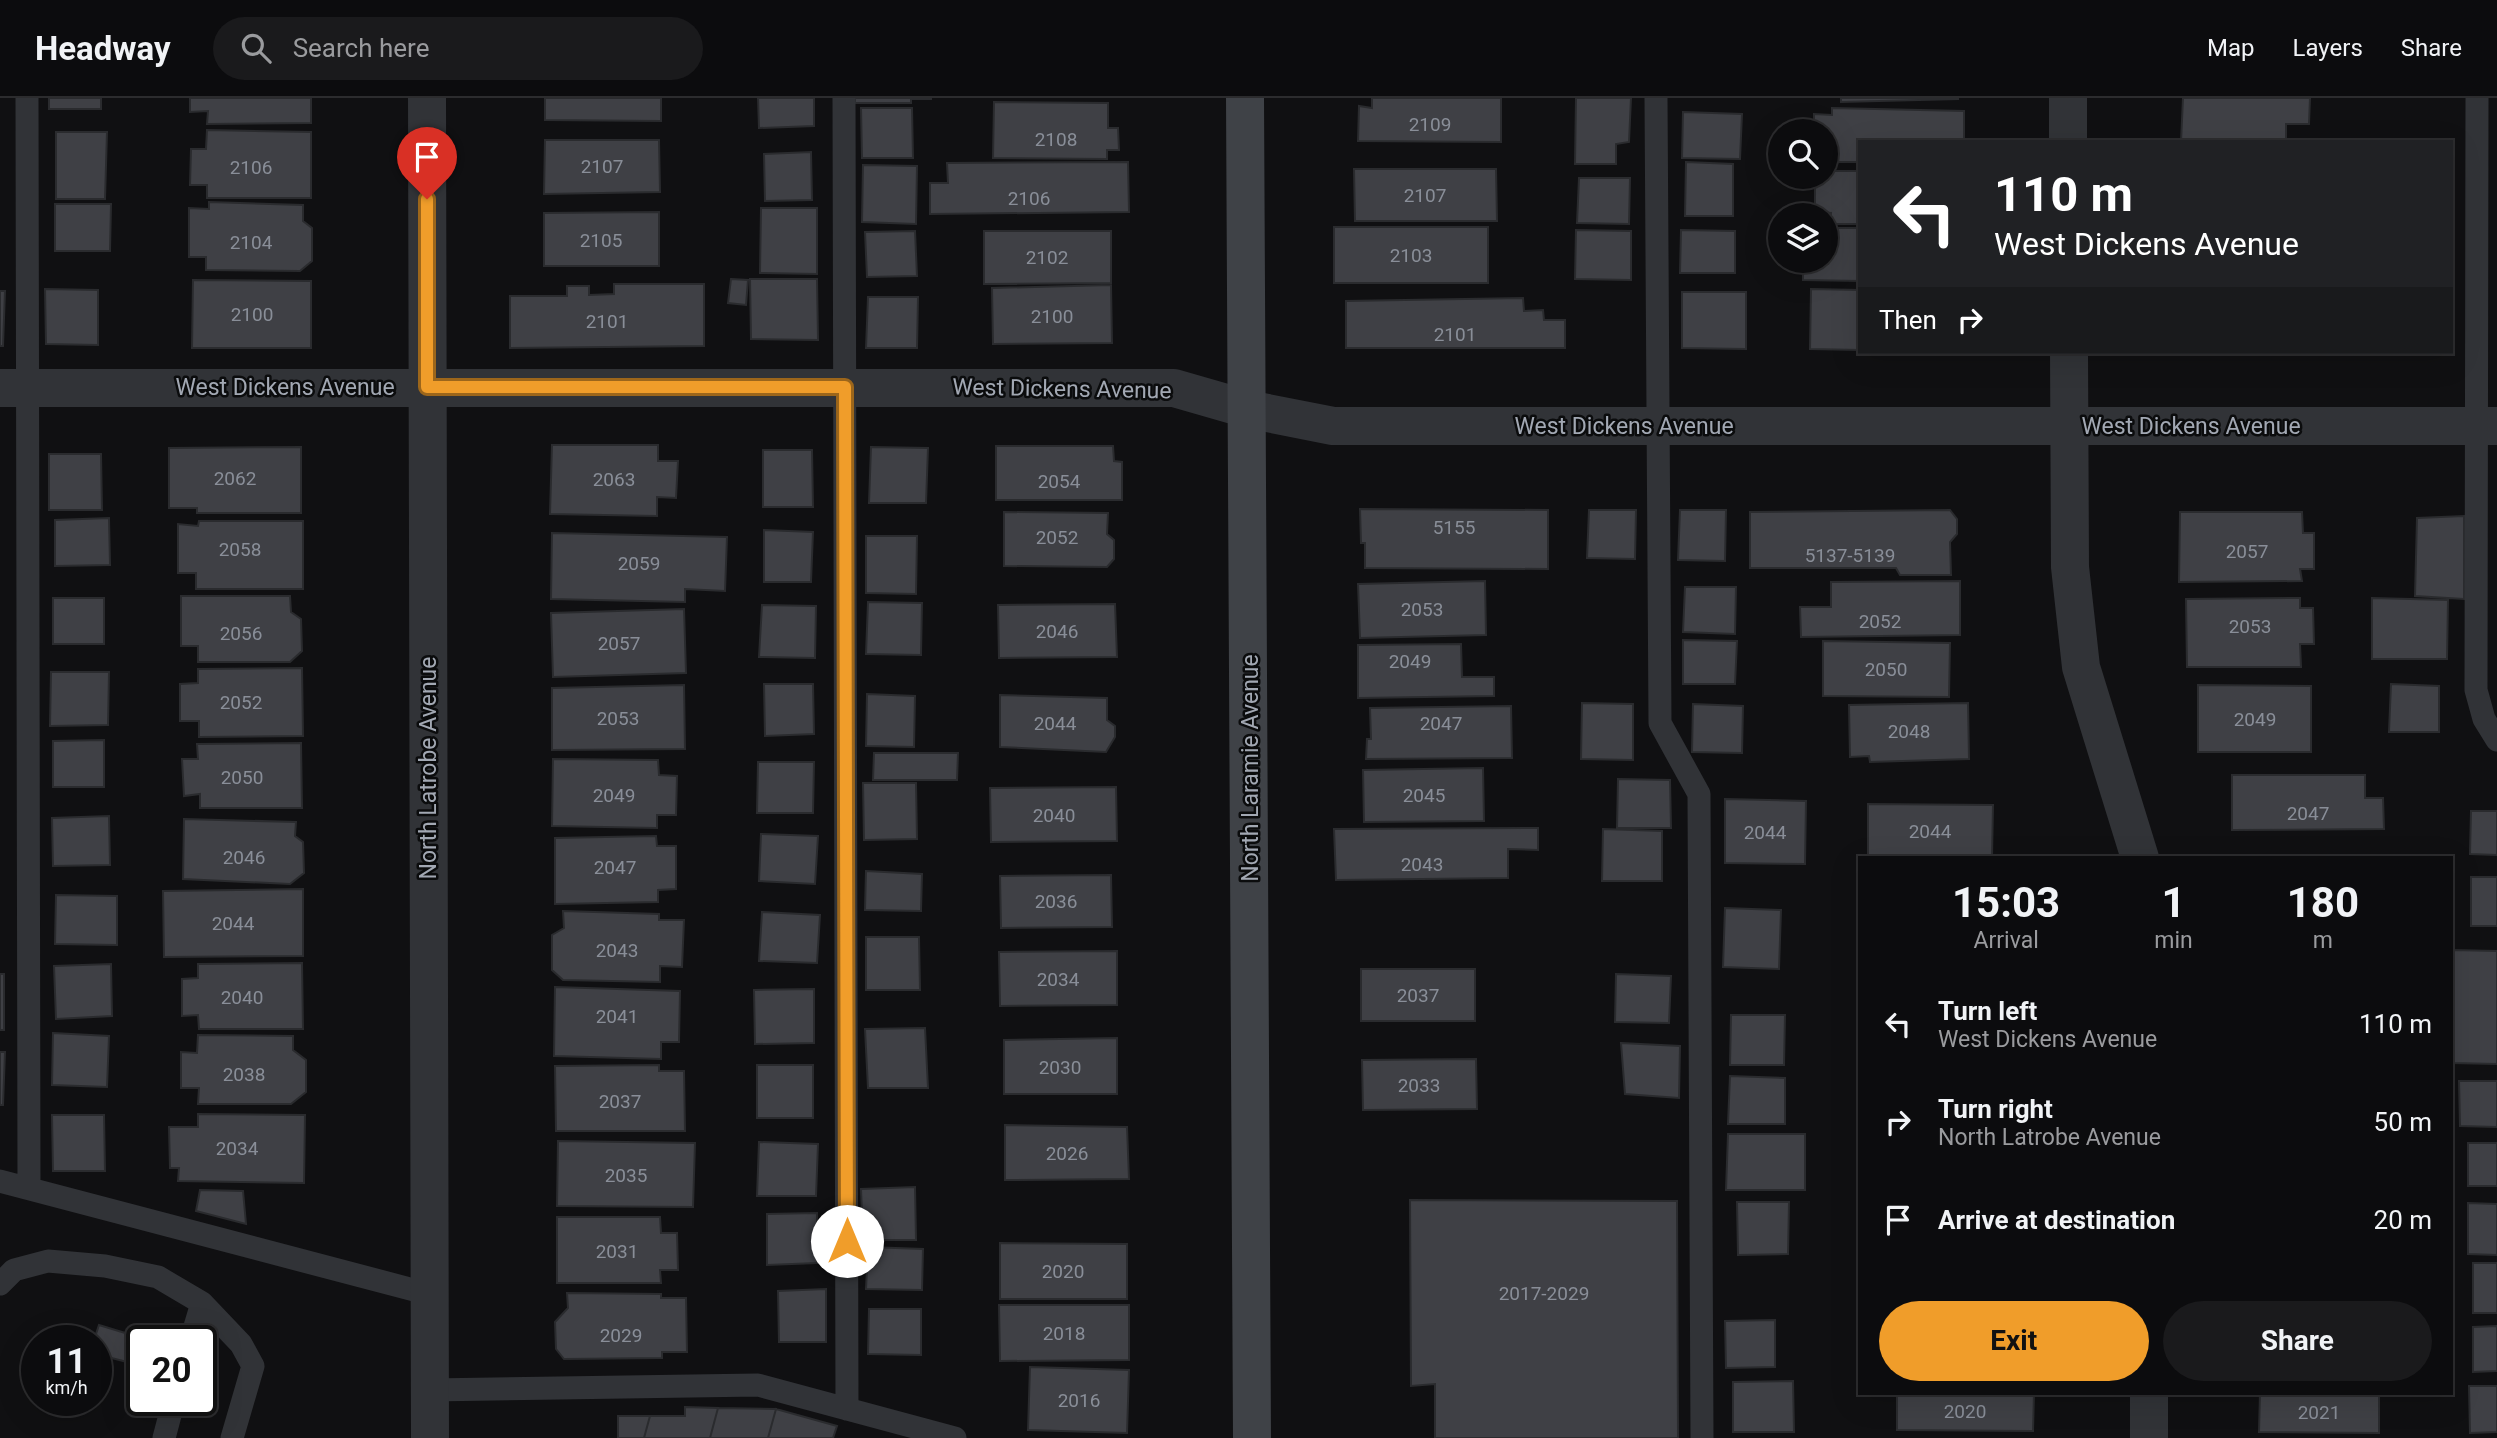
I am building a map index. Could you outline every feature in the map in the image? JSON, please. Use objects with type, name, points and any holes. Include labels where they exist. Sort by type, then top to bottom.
[{"type":"street","name":"North Latrobe Avenue","points":[[426,98],[430,1438]]},
{"type":"street","name":"North Laramie Avenue","points":[[1245,98],[1252,1438]]},
{"type":"street","points":[[2068,98],[2068,140]]},
{"type":"street","points":[[2069,354],[2070,567],[2081,667],[2139,856]]},
{"type":"street","name":"West Dickens Avenue","points":[[14,388],[1174,388],[1247,409],[1333,426],[2488,426]]},
{"type":"street","points":[[2149,1395],[2149,1438]]},
{"type":"lane","points":[[27,98],[14,388],[29,1188]]},
{"type":"lane","points":[[844,98],[847,1409]]},
{"type":"lane","points":[[1656,98],[1660,723],[1699,794],[1702,1438]]},
{"type":"lane","points":[[2477,98],[2488,426],[2476,690],[2484,719],[2497,740]]},
{"type":"lane","points":[[0,1181],[429,1294]]},
{"type":"lane","points":[[0,1284],[14,1270],[48,1261],[105,1266],[158,1278],[202,1303],[241,1344],[253,1366],[232,1438]]},
{"type":"lane","points":[[195,1325],[202,1303]]},
{"type":"lane","points":[[430,1390],[758,1385],[955,1438]]},
{"type":"lane","points":[[163,1438],[169,1416]]},
{"type":"building","points":[[49,98],[101,98],[101,109],[49,109]]},
{"type":"building","points":[[190,98],[311,98],[311,123],[207,124],[208,111],[190,112]]},
{"type":"building","points":[[545,98],[661,98],[661,121],[545,120]]},
{"type":"building","points":[[758,98],[814,98],[814,126],[759,128]]},
{"type":"building","points":[[855,98],[931,99],[911,99],[911,103],[855,103]]},
{"type":"building","points":[[1372,98],[1501,98],[1501,142],[1358,141],[1359,106],[1372,108]]},
{"type":"building","points":[[1576,98],[1631,98],[1629,142],[1616,144],[1616,164],[1575,164]]},
{"type":"building","points":[[1841,98],[1958,98],[1958,99],[1841,102]]},
{"type":"building","points":[[2183,98],[2310,98],[2309,124],[2286,124],[2286,140],[2181,140]]},
{"type":"building","points":[[994,102],[1108,103],[1108,128],[1118,128],[1119,150],[1107,150],[1107,159],[993,158]]},
{"type":"building","points":[[861,108],[912,108],[913,158],[862,158]]},
{"type":"building","points":[[1832,108],[1964,111],[1964,140],[1858,140],[1858,162],[1838,162],[1838,119],[1814,119],[1814,114],[1832,115]]},
{"type":"building","points":[[1683,112],[1742,114],[1740,159],[1682,158]]},
{"type":"building","points":[[207,130],[311,132],[311,198],[207,198],[207,185],[190,185],[191,149],[206,149]]},
{"type":"building","points":[[56,132],[107,132],[105,199],[56,199]]},
{"type":"building","points":[[545,140],[659,140],[660,192],[544,194]]},
{"type":"building","points":[[811,152],[812,200],[765,201],[764,154]]},
{"type":"building","points":[[1128,162],[1129,212],[930,214],[930,183],[948,183],[947,163]]},
{"type":"building","points":[[1686,162],[1733,164],[1733,216],[1685,216]]},
{"type":"building","points":[[863,165],[917,166],[916,224],[862,222]]},
{"type":"building","points":[[1354,169],[1496,169],[1497,221],[1355,221]]},
{"type":"building","points":[[1838,171],[1858,171],[1858,224],[1838,224],[1838,203],[1815,203],[1815,189],[1838,189]]},
{"type":"building","points":[[1579,178],[1630,178],[1629,224],[1577,223]]},
{"type":"building","points":[[209,202],[303,205],[303,221],[312,228],[312,261],[300,271],[206,270],[206,257],[189,257],[189,208],[209,209]]},
{"type":"building","points":[[55,204],[111,204],[110,251],[55,251]]},
{"type":"building","points":[[761,208],[817,208],[817,274],[760,273]]},
{"type":"building","points":[[659,212],[659,266],[544,266],[544,213]]},
{"type":"building","points":[[1334,227],[1488,227],[1488,283],[1334,283]]},
{"type":"building","points":[[1838,228],[1858,228],[1858,281],[1803,280],[1803,273],[1838,273]]},
{"type":"building","points":[[1576,230],[1631,231],[1631,280],[1575,279]]},
{"type":"building","points":[[1681,230],[1735,231],[1735,273],[1680,273]]},
{"type":"building","points":[[915,231],[917,276],[867,277],[865,232]]},
{"type":"building","points":[[984,231],[1111,231],[1111,283],[984,284]]},
{"type":"building","points":[[731,279],[748,280],[746,305],[728,303]]},
{"type":"building","points":[[750,279],[817,279],[818,340],[751,339]]},
{"type":"building","points":[[193,280],[311,281],[311,348],[192,348]]},
{"type":"building","points":[[614,284],[704,284],[704,346],[510,348],[510,296],[567,296],[567,286],[589,286],[589,295],[614,294]]},
{"type":"building","points":[[1111,285],[1112,343],[993,344],[992,288]]},
{"type":"building","points":[[45,289],[98,290],[98,345],[46,344]]},
{"type":"building","points":[[1811,289],[1858,290],[1858,350],[1810,349]]},
{"type":"building","points":[[0,291],[5,291],[3,346],[0,346]]},
{"type":"building","points":[[1682,292],[1746,292],[1746,349],[1682,348]]},
{"type":"building","points":[[868,297],[918,297],[917,348],[866,348]]},
{"type":"building","points":[[1523,298],[1524,311],[1543,310],[1544,320],[1565,320],[1565,348],[1346,348],[1346,301]]},
{"type":"building","points":[[552,445],[658,445],[658,461],[678,461],[676,498],[657,497],[657,516],[550,514]]},
{"type":"building","points":[[996,446],[1113,446],[1114,461],[1122,462],[1122,500],[996,500]]},
{"type":"building","points":[[301,447],[301,513],[197,513],[197,508],[169,508],[169,448]]},
{"type":"building","points":[[871,447],[928,448],[926,503],[869,503]]},
{"type":"building","points":[[763,450],[812,450],[813,507],[763,507]]},
{"type":"building","points":[[49,454],[101,454],[102,510],[49,510]]},
{"type":"building","points":[[1360,509],[1548,510],[1548,569],[1365,568],[1365,543],[1361,543]]},
{"type":"building","points":[[1589,510],[1636,510],[1635,559],[1587,558]]},
{"type":"building","points":[[1680,510],[1726,510],[1725,561],[1678,560]]},
{"type":"building","points":[[1950,510],[1957,519],[1957,534],[1950,542],[1951,575],[1900,575],[1896,568],[1750,568],[1750,512]]},
{"type":"building","points":[[1004,512],[1108,513],[1107,534],[1114,540],[1114,559],[1107,567],[1004,566]]},
{"type":"building","points":[[2180,512],[2302,512],[2303,533],[2314,533],[2314,569],[2300,569],[2302,581],[2179,582]]},
{"type":"building","points":[[2464,516],[2464,599],[2415,596],[2417,518]]},
{"type":"building","points":[[109,518],[110,565],[55,566],[55,520]]},
{"type":"building","points":[[199,521],[303,521],[303,589],[196,589],[196,573],[178,573],[178,524],[198,526]]},
{"type":"building","points":[[764,530],[813,532],[811,582],[764,582]]},
{"type":"building","points":[[552,533],[727,537],[725,591],[685,589],[685,602],[551,599]]},
{"type":"building","points":[[866,536],[917,536],[916,594],[866,593]]},
{"type":"building","points":[[1485,581],[1486,635],[1360,638],[1358,584]]},
{"type":"building","points":[[1960,581],[1960,635],[1801,637],[1800,607],[1831,607],[1831,582]]},
{"type":"building","points":[[1685,587],[1736,587],[1735,634],[1683,632]]},
{"type":"building","points":[[181,596],[290,596],[291,612],[301,619],[302,651],[290,662],[198,662],[198,646],[181,646]]},
{"type":"building","points":[[53,598],[104,598],[104,644],[53,644]]},
{"type":"building","points":[[2300,598],[2300,608],[2313,608],[2314,644],[2300,644],[2301,667],[2187,667],[2186,599]]},
{"type":"building","points":[[2372,598],[2448,600],[2447,659],[2372,659]]},
{"type":"building","points":[[868,602],[922,603],[921,655],[866,654]]},
{"type":"building","points":[[1115,604],[1117,657],[999,658],[998,605]]},
{"type":"building","points":[[762,605],[816,606],[815,658],[759,657]]},
{"type":"building","points":[[684,609],[686,673],[553,677],[551,613]]},
{"type":"building","points":[[1683,640],[1737,641],[1735,684],[1683,684]]},
{"type":"building","points":[[1823,641],[1950,643],[1949,697],[1823,696]]},
{"type":"building","points":[[1461,644],[1462,677],[1494,677],[1494,696],[1358,698],[1358,645]]},
{"type":"building","points":[[302,668],[303,736],[199,737],[199,721],[180,721],[180,684],[198,683],[198,669]]},
{"type":"building","points":[[51,672],[109,672],[108,725],[50,726]]},
{"type":"building","points":[[764,684],[813,684],[814,734],[765,736]]},
{"type":"building","points":[[2391,684],[2439,686],[2439,732],[2389,732]]},
{"type":"building","points":[[684,685],[685,749],[552,750],[552,688]]},
{"type":"building","points":[[2198,685],[2311,686],[2311,752],[2198,752]]},
{"type":"building","points":[[867,694],[915,696],[914,747],[866,746]]},
{"type":"building","points":[[1000,695],[1107,698],[1107,720],[1115,726],[1115,737],[1106,752],[1000,747]]},
{"type":"building","points":[[1582,703],[1633,704],[1633,760],[1581,759]]},
{"type":"building","points":[[1968,703],[1969,759],[1870,762],[1869,756],[1850,757],[1849,705]]},
{"type":"building","points":[[1693,704],[1743,706],[1742,753],[1692,752]]},
{"type":"building","points":[[1511,706],[1512,758],[1366,759],[1367,739],[1371,739],[1370,708]]},
{"type":"building","points":[[104,740],[104,787],[53,787],[53,741]]},
{"type":"building","points":[[301,743],[302,808],[200,808],[200,794],[184,796],[182,759],[198,759],[197,744]]},
{"type":"building","points":[[874,753],[958,753],[957,780],[873,780]]},
{"type":"building","points":[[553,759],[658,760],[659,775],[677,776],[676,815],[657,815],[657,828],[552,826]]},
{"type":"building","points":[[758,762],[814,762],[813,813],[757,813]]},
{"type":"building","points":[[1483,768],[1484,821],[1364,822],[1363,770]]},
{"type":"building","points":[[2232,775],[2365,775],[2365,798],[2383,798],[2384,829],[2232,830]]},
{"type":"building","points":[[1618,779],[1670,780],[1671,828],[1617,828]]},
{"type":"building","points":[[863,783],[916,783],[917,839],[864,840]]},
{"type":"building","points":[[1116,787],[1117,841],[991,842],[990,788]]},
{"type":"building","points":[[1725,799],[1806,801],[1805,864],[1725,863]]},
{"type":"building","points":[[1868,804],[1993,805],[1992,856],[1868,856]]},
{"type":"building","points":[[2471,811],[2497,811],[2497,855],[2470,854]]},
{"type":"building","points":[[109,816],[110,865],[53,866],[52,818]]},
{"type":"building","points":[[184,819],[296,822],[295,836],[303,842],[304,873],[290,884],[183,879]]},
{"type":"building","points":[[1538,828],[1538,850],[1508,849],[1508,878],[1336,880],[1334,829]]},
{"type":"building","points":[[1603,829],[1662,831],[1662,881],[1602,881]]},
{"type":"building","points":[[761,834],[818,836],[815,884],[759,881]]},
{"type":"building","points":[[656,836],[657,846],[676,846],[676,889],[658,890],[658,902],[555,904],[555,838]]},
{"type":"building","points":[[866,871],[922,874],[921,911],[865,910]]},
{"type":"building","points":[[1111,875],[1112,927],[1001,928],[1000,876]]},
{"type":"building","points":[[2471,877],[2497,877],[2497,926],[2471,926]]},
{"type":"building","points":[[303,889],[303,956],[164,957],[163,891]]},
{"type":"building","points":[[56,895],[117,896],[117,945],[55,944]]},
{"type":"building","points":[[1725,908],[1781,910],[1779,969],[1723,967]]},
{"type":"building","points":[[563,911],[659,914],[659,920],[684,920],[682,967],[660,966],[660,982],[563,980],[552,970],[552,935],[564,928]]},
{"type":"building","points":[[762,912],[820,915],[817,963],[759,961]]},
{"type":"building","points":[[866,937],[919,937],[920,990],[866,990]]},
{"type":"building","points":[[2453,950],[2497,951],[2497,1064],[2453,1063]]},
{"type":"building","points":[[1117,951],[1117,1005],[1000,1006],[999,952]]},
{"type":"building","points":[[302,963],[303,1029],[199,1029],[198,1015],[182,1016],[182,979],[198,978],[198,964]]},
{"type":"building","points":[[111,964],[112,1016],[56,1019],[54,966]]},
{"type":"building","points":[[1361,969],[1475,969],[1475,1021],[1361,1021]]},
{"type":"building","points":[[0,974],[4,974],[4,1030],[0,1030]]},
{"type":"building","points":[[1616,974],[1671,976],[1669,1023],[1615,1022]]},
{"type":"building","points":[[555,987],[680,991],[679,1042],[661,1042],[661,1059],[554,1056]]},
{"type":"building","points":[[814,989],[814,1043],[755,1044],[754,990]]},
{"type":"building","points":[[1731,1015],[1785,1015],[1784,1065],[1730,1065]]},
{"type":"building","points":[[925,1028],[928,1088],[868,1088],[865,1029]]},
{"type":"building","points":[[53,1033],[109,1036],[107,1087],[52,1085]]},
{"type":"building","points":[[198,1035],[293,1036],[293,1050],[306,1060],[306,1092],[291,1104],[198,1104],[199,1088],[181,1088],[181,1052],[197,1053]]},
{"type":"building","points":[[1117,1038],[1117,1094],[1004,1094],[1004,1040]]},
{"type":"building","points":[[1621,1043],[1680,1046],[1679,1098],[1625,1094]]},
{"type":"building","points":[[0,1052],[5,1052],[3,1105],[0,1105]]},
{"type":"building","points":[[1476,1059],[1477,1109],[1363,1110],[1362,1060]]},
{"type":"building","points":[[659,1065],[659,1071],[684,1071],[685,1131],[556,1131],[555,1066]]},
{"type":"building","points":[[757,1065],[813,1065],[813,1118],[757,1118]]},
{"type":"building","points":[[1730,1076],[1785,1078],[1785,1124],[1728,1124]]},
{"type":"building","points":[[2459,1081],[2497,1081],[2497,1127],[2460,1126]]},
{"type":"building","points":[[198,1114],[305,1115],[304,1183],[178,1181],[179,1168],[170,1168],[169,1127],[198,1127]]},
{"type":"building","points":[[52,1115],[104,1115],[105,1171],[53,1171]]},
{"type":"building","points":[[1005,1125],[1127,1127],[1129,1179],[1005,1180]]},
{"type":"building","points":[[1728,1134],[1805,1134],[1805,1190],[1726,1190]]},
{"type":"building","points":[[558,1141],[695,1143],[693,1207],[557,1206]]},
{"type":"building","points":[[759,1142],[818,1144],[816,1196],[757,1196]]},
{"type":"building","points":[[2468,1143],[2497,1143],[2497,1186],[2468,1186]]},
{"type":"building","points":[[915,1187],[916,1240],[863,1240],[861,1189]]},
{"type":"building","points":[[200,1190],[243,1191],[246,1224],[196,1211]]},
{"type":"building","points":[[1410,1200],[1677,1201],[1678,1438],[1435,1438],[1435,1384],[1411,1386]]},
{"type":"building","points":[[1737,1202],[1789,1202],[1788,1254],[1738,1255]]},
{"type":"building","points":[[2468,1203],[2497,1204],[2497,1255],[2468,1254]]},
{"type":"building","points":[[817,1213],[817,1263],[767,1265],[767,1214]]},
{"type":"building","points":[[557,1217],[660,1217],[661,1233],[677,1233],[678,1270],[660,1270],[661,1283],[557,1283]]},
{"type":"building","points":[[1000,1243],[1127,1244],[1127,1299],[1000,1299]]},
{"type":"building","points":[[868,1247],[923,1249],[922,1290],[866,1289]]},
{"type":"building","points":[[2473,1263],[2497,1263],[2497,1313],[2473,1313]]},
{"type":"building","points":[[826,1289],[826,1342],[779,1342],[778,1291]]},
{"type":"building","points":[[567,1293],[661,1294],[661,1298],[686,1298],[687,1352],[662,1352],[662,1358],[564,1359],[556,1349],[555,1322],[568,1308]]},
{"type":"building","points":[[999,1305],[1129,1305],[1129,1360],[1000,1361]]},
{"type":"building","points":[[869,1309],[921,1309],[921,1355],[868,1354]]},
{"type":"building","points":[[1775,1320],[1775,1367],[1726,1368],[1725,1321]]},
{"type":"building","points":[[2497,1326],[2497,1371],[2473,1372],[2473,1327]]},
{"type":"building","points":[[112,1329],[126,1333],[126,1362],[112,1358]]},
{"type":"building","points":[[1030,1367],[1129,1370],[1127,1433],[1028,1430]]},
{"type":"building","points":[[1793,1381],[1794,1432],[1733,1432],[1733,1382]]},
{"type":"building","points":[[2469,1386],[2497,1386],[2497,1432],[2470,1433]]},
{"type":"building","points":[[1897,1395],[2034,1395],[2033,1431],[1897,1430]]},
{"type":"building","points":[[2260,1395],[2379,1395],[2379,1433],[2259,1432]]},
{"type":"building","points":[[685,1407],[718,1408],[710,1438],[644,1438],[650,1416],[685,1416]]},
{"type":"building","points":[[718,1408],[776,1409],[768,1438],[710,1438]]},
{"type":"building","points":[[776,1409],[837,1426],[833,1438],[768,1438]]},
{"type":"building","points":[[618,1416],[650,1416],[644,1438],[618,1438]]},
{"type":"route","points":[[427,199],[427,387],[845,387],[847,1241]]}]
